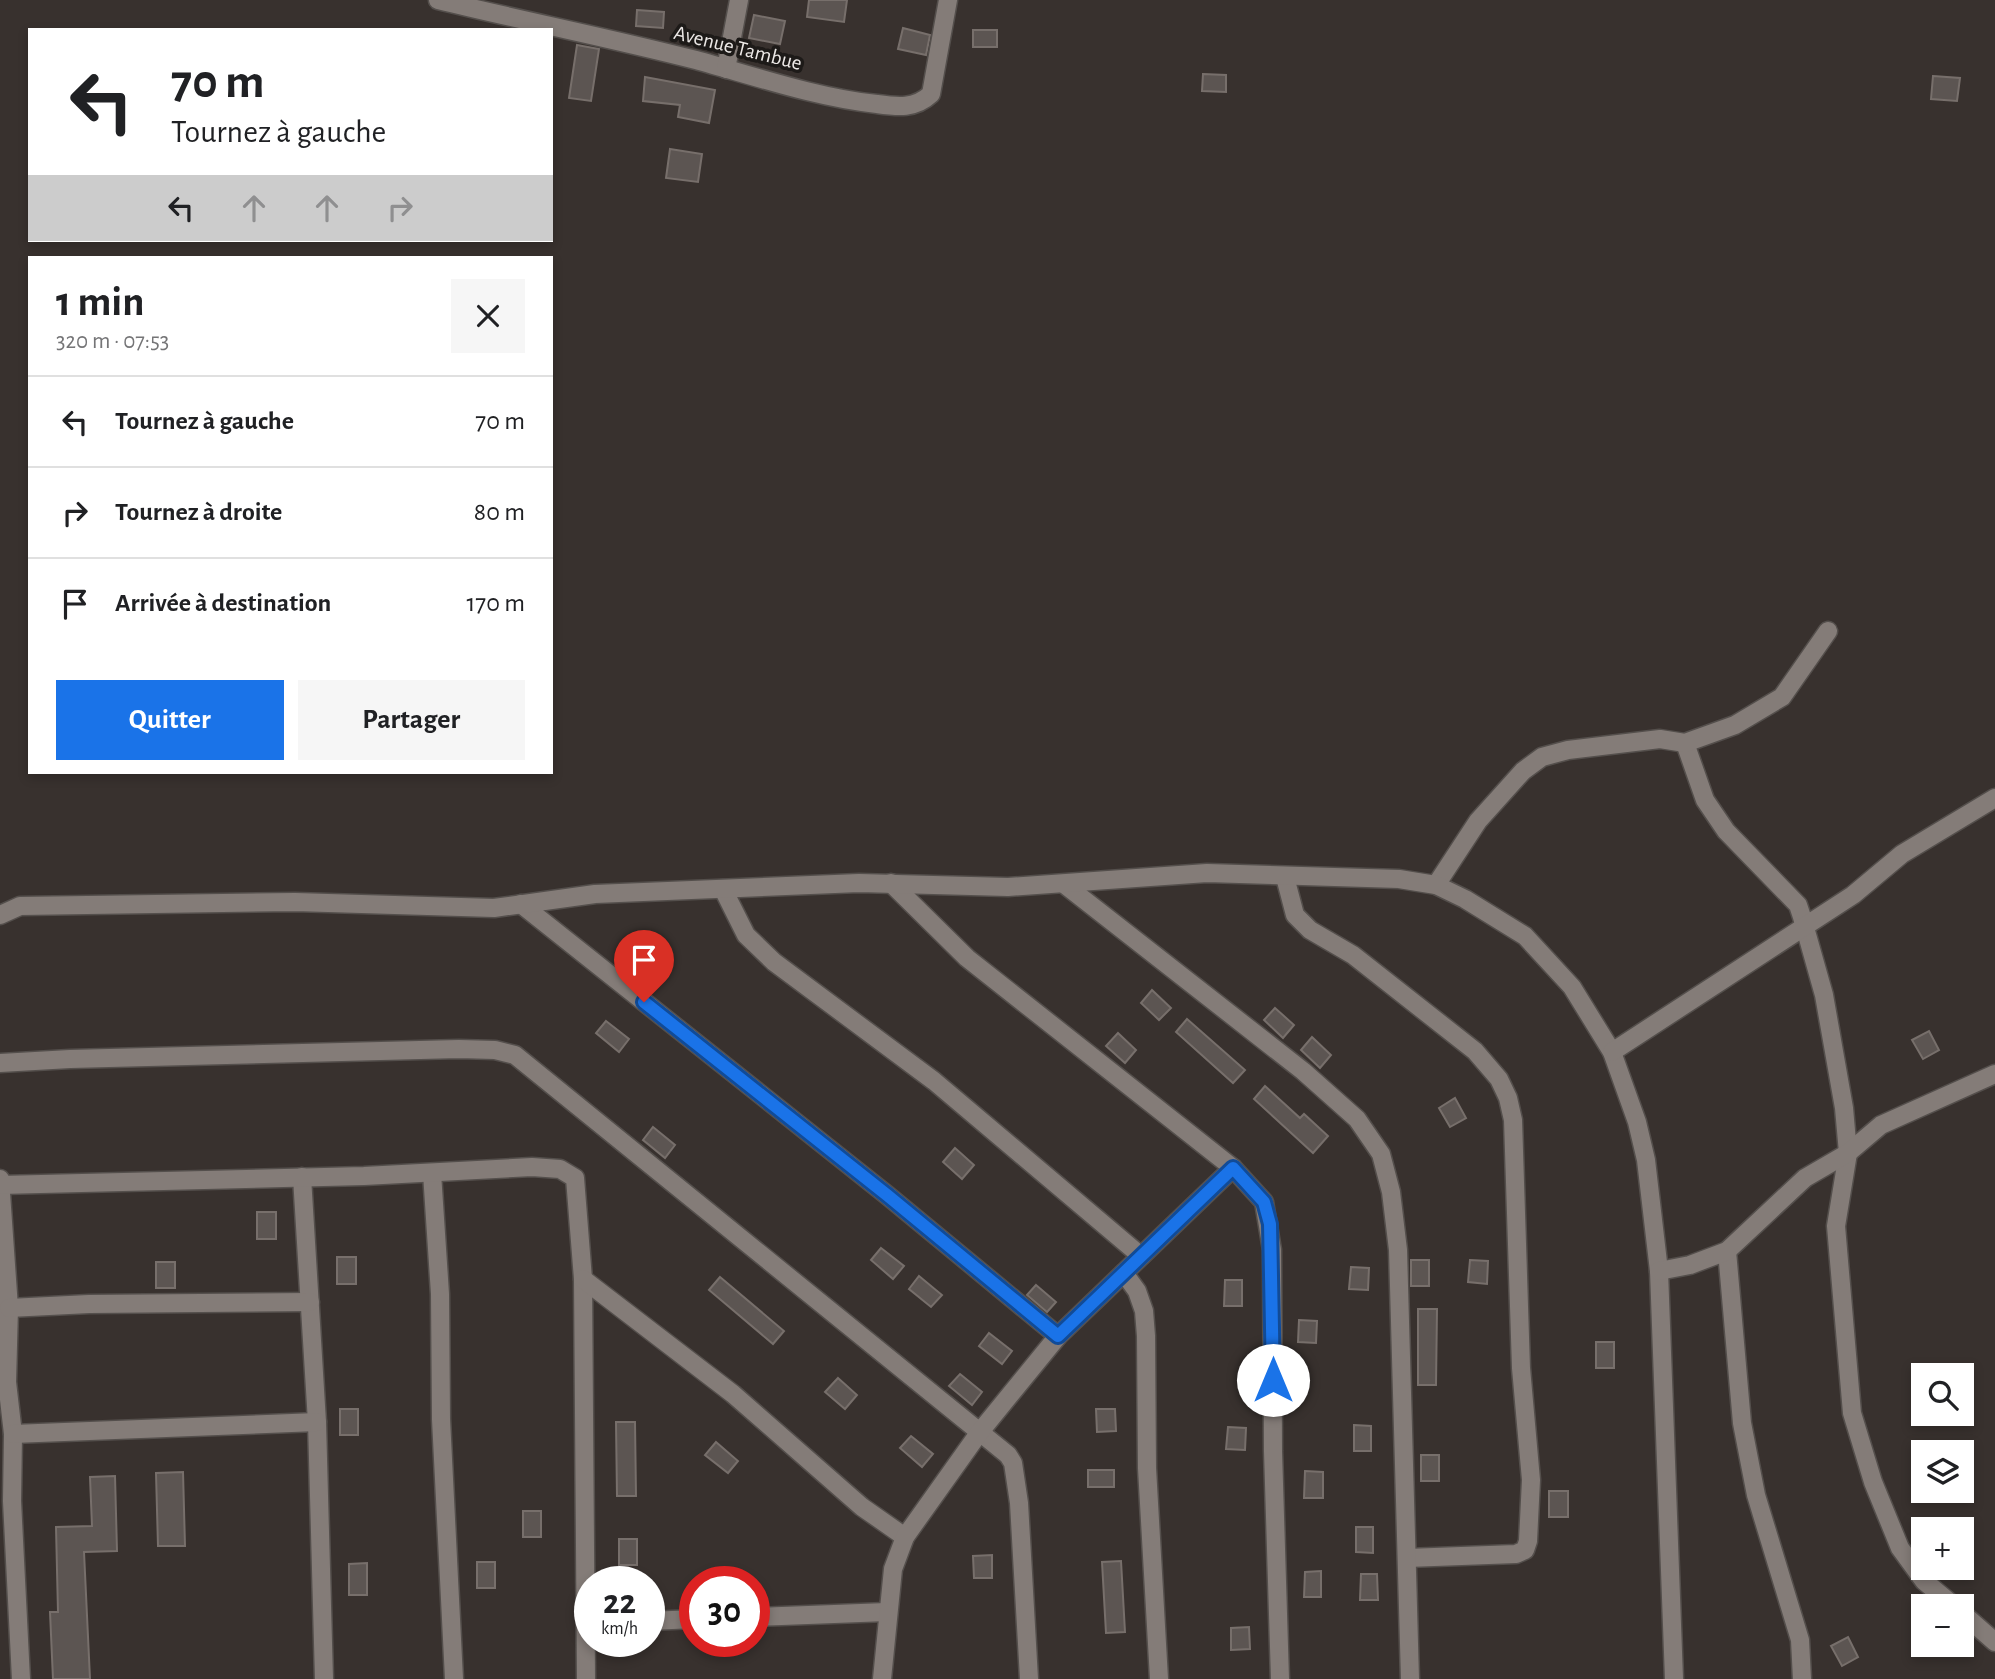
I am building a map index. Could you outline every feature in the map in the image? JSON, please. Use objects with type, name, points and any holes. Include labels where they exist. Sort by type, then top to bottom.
[{"type":"street","name":"Avenue Tambue","points":[[438,0],[573,29],[874,104],[920,104],[931,94],[948,0]]},
{"type":"street","points":[[726,69],[739,0]]},
{"type":"street","points":[[1436,886],[1478,821],[1523,771],[1542,757],[1567,750],[1660,739],[1685,743],[1735,725],[1782,697],[1828,631]]},
{"type":"street","points":[[1685,743],[1705,800],[1726,831],[1798,905],[1824,995],[1844,1108],[1847,1153],[1836,1226],[1852,1413],[1873,1482],[1900,1548],[1924,1581],[1940,1594]]},
{"type":"street","points":[[1612,1052],[1853,895],[1902,854],[1995,798]]},
{"type":"street","points":[[0,915],[20,906],[156,902],[295,902],[461,908],[521,904],[595,894],[891,883],[1008,887],[1207,873],[1285,877],[1362,876],[1436,886],[1499,918],[1525,936],[1572,987],[1612,1052],[1646,1160],[1659,1271],[1674,1679]]},
{"type":"street","points":[[1285,877],[1296,915],[1310,930],[1353,955],[1475,1051],[1499,1079],[1508,1098],[1513,1120],[1521,1368],[1531,1480],[1528,1541],[1525,1550],[1516,1554],[1407,1558]]},
{"type":"street","points":[[891,883],[967,958],[1233,1168],[1264,1202],[1272,1250],[1273,1451],[1280,1679]]},
{"type":"street","points":[[1064,884],[1303,1071],[1357,1119],[1381,1154],[1391,1192],[1398,1250],[1410,1679]]},
{"type":"street","points":[[723,889],[747,935],[774,962],[934,1082],[1141,1256]]},
{"type":"street","points":[[521,904],[887,1195],[1058,1336]]},
{"type":"street","points":[[0,1063],[459,1049],[495,1049],[515,1055],[1008,1455],[1016,1476],[1029,1679]]},
{"type":"street","points":[[1659,1271],[1690,1265],[1727,1251],[1805,1178],[1847,1153],[1881,1125],[1995,1074]]},
{"type":"street","points":[[0,1185],[432,1173],[532,1167],[560,1169],[575,1178],[583,1279],[586,1566]]},
{"type":"street","points":[[882,1679],[893,1569],[905,1537],[979,1433],[1058,1336],[1233,1168]]},
{"type":"street","points":[[432,1173],[440,1294],[441,1419],[454,1679]]},
{"type":"street","points":[[302,1177],[317,1422],[324,1679]]},
{"type":"street","points":[[0,1179],[9,1308],[7,1382],[13,1434],[12,1501],[21,1679]]},
{"type":"street","points":[[1727,1251],[1742,1423],[1756,1495],[1800,1640],[1802,1679]]},
{"type":"street","points":[[1124,1273],[1140,1301],[1146,1336],[1147,1468],[1159,1679]]},
{"type":"street","points":[[583,1279],[733,1394],[862,1507],[905,1537]]},
{"type":"street","points":[[9,1308],[89,1304],[310,1302]]},
{"type":"street","points":[[13,1434],[317,1422]]},
{"type":"street","points":[[770,1616],[887,1612]]},
{"type":"street","points":[[1974,1624],[1995,1642]]},
{"type":"street","points":[[586,1657],[586,1679]]},
{"type":"building","points":[[809,0],[847,0],[844,22],[807,17]]},
{"type":"building","points":[[637,10],[664,12],[663,28],[636,26]]},
{"type":"building","points":[[754,15],[785,21],[780,44],[749,38]]},
{"type":"building","points":[[903,28],[930,35],[926,55],[898,49]]},
{"type":"building","points":[[973,30],[997,30],[997,47],[973,47]]},
{"type":"building","points":[[577,45],[599,49],[591,101],[569,98]]},
{"type":"building","points":[[1203,74],[1226,75],[1226,92],[1202,91]]},
{"type":"building","points":[[1933,76],[1960,78],[1957,101],[1931,99]]},
{"type":"building","points":[[645,77],[715,90],[709,123],[678,117],[680,105],[643,101]]},
{"type":"building","points":[[670,149],[702,154],[698,182],[666,178]]},
{"type":"building","points":[[1152,990],[1171,1008],[1159,1020],[1141,1003]]},
{"type":"building","points":[[1275,1008],[1294,1025],[1283,1038],[1264,1020]]},
{"type":"building","points":[[1187,1019],[1245,1070],[1233,1083],[1176,1032]]},
{"type":"building","points":[[606,1021],[629,1039],[619,1052],[596,1033]]},
{"type":"building","points":[[1929,1031],[1939,1050],[1923,1059],[1912,1040]]},
{"type":"building","points":[[1118,1033],[1136,1050],[1125,1063],[1106,1046]]},
{"type":"building","points":[[1312,1037],[1331,1055],[1320,1068],[1301,1050]]},
{"type":"building","points":[[1265,1086],[1300,1118],[1304,1114],[1328,1136],[1313,1153],[1254,1099]]},
{"type":"building","points":[[1455,1098],[1466,1118],[1450,1127],[1439,1108]]},
{"type":"building","points":[[653,1127],[675,1145],[665,1158],[643,1140]]},
{"type":"building","points":[[955,1148],[974,1165],[962,1179],[943,1162]]},
{"type":"building","points":[[257,1212],[276,1212],[276,1239],[257,1239]]},
{"type":"building","points":[[881,1248],[904,1266],[893,1279],[871,1260]]},
{"type":"building","points":[[337,1257],[356,1257],[356,1284],[337,1284]]},
{"type":"building","points":[[1411,1260],[1429,1260],[1429,1286],[1411,1286]]},
{"type":"building","points":[[1470,1260],[1488,1261],[1487,1284],[1468,1282]]},
{"type":"building","points":[[156,1262],[175,1262],[175,1288],[156,1288]]},
{"type":"building","points":[[1351,1267],[1369,1268],[1368,1290],[1349,1289]]},
{"type":"building","points":[[919,1276],[942,1295],[931,1307],[909,1289]]},
{"type":"building","points":[[720,1277],[784,1331],[773,1344],[709,1290]]},
{"type":"building","points":[[1225,1280],[1242,1280],[1242,1306],[1224,1306]]},
{"type":"building","points":[[1036,1285],[1056,1302],[1047,1312],[1027,1295]]},
{"type":"building","points":[[1418,1309],[1437,1309],[1436,1385],[1418,1385]]},
{"type":"building","points":[[1299,1320],[1317,1321],[1316,1343],[1298,1342]]},
{"type":"building","points":[[989,1333],[1012,1351],[1002,1364],[979,1346]]},
{"type":"building","points":[[1596,1342],[1614,1342],[1614,1368],[1596,1368]]},
{"type":"building","points":[[960,1374],[982,1392],[972,1405],[949,1386]]},
{"type":"building","points":[[838,1378],[857,1395],[845,1409],[825,1392]]},
{"type":"building","points":[[340,1409],[358,1409],[358,1435],[340,1435]]},
{"type":"building","points":[[1096,1409],[1115,1409],[1116,1431],[1097,1432]]},
{"type":"building","points":[[616,1422],[635,1422],[636,1496],[617,1496]]},
{"type":"building","points":[[1354,1425],[1371,1426],[1371,1451],[1354,1451]]},
{"type":"building","points":[[1228,1427],[1246,1428],[1245,1450],[1226,1449]]},
{"type":"building","points":[[911,1436],[933,1454],[922,1467],[900,1448]]},
{"type":"building","points":[[716,1442],[738,1461],[728,1473],[705,1455]]},
{"type":"building","points":[[1421,1455],[1439,1455],[1439,1481],[1421,1481]]},
{"type":"building","points":[[1088,1470],[1114,1470],[1114,1487],[1088,1487]]},
{"type":"building","points":[[1305,1471],[1323,1472],[1323,1498],[1304,1498]]},
{"type":"building","points":[[183,1472],[185,1546],[158,1546],[156,1473]]},
{"type":"building","points":[[115,1476],[117,1551],[84,1552],[90,1679],[53,1679],[50,1612],[58,1612],[56,1527],[92,1526],[90,1477]]},
{"type":"building","points":[[1549,1491],[1568,1491],[1568,1517],[1549,1517]]},
{"type":"building","points":[[523,1511],[541,1511],[541,1537],[523,1537]]},
{"type":"building","points":[[1356,1527],[1373,1527],[1373,1553],[1356,1552]]},
{"type":"building","points":[[619,1539],[637,1539],[637,1565],[619,1565]]},
{"type":"building","points":[[992,1555],[992,1578],[974,1578],[973,1556]]},
{"type":"building","points":[[1121,1561],[1125,1632],[1106,1633],[1102,1562]]},
{"type":"building","points":[[477,1562],[495,1562],[495,1588],[477,1588]]},
{"type":"building","points":[[367,1563],[367,1595],[349,1595],[349,1564]]},
{"type":"building","points":[[1321,1571],[1321,1597],[1304,1597],[1305,1572]]},
{"type":"building","points":[[1361,1574],[1377,1574],[1378,1600],[1360,1600]]},
{"type":"building","points":[[1249,1627],[1250,1649],[1231,1650],[1231,1628]]},
{"type":"building","points":[[1848,1637],[1858,1657],[1842,1666],[1831,1646]]},
{"type":"route","points":[[644,1002],[887,1195],[995,1287],[1058,1336],[1233,1168],[1264,1202],[1270,1224],[1273,1380]]}]
